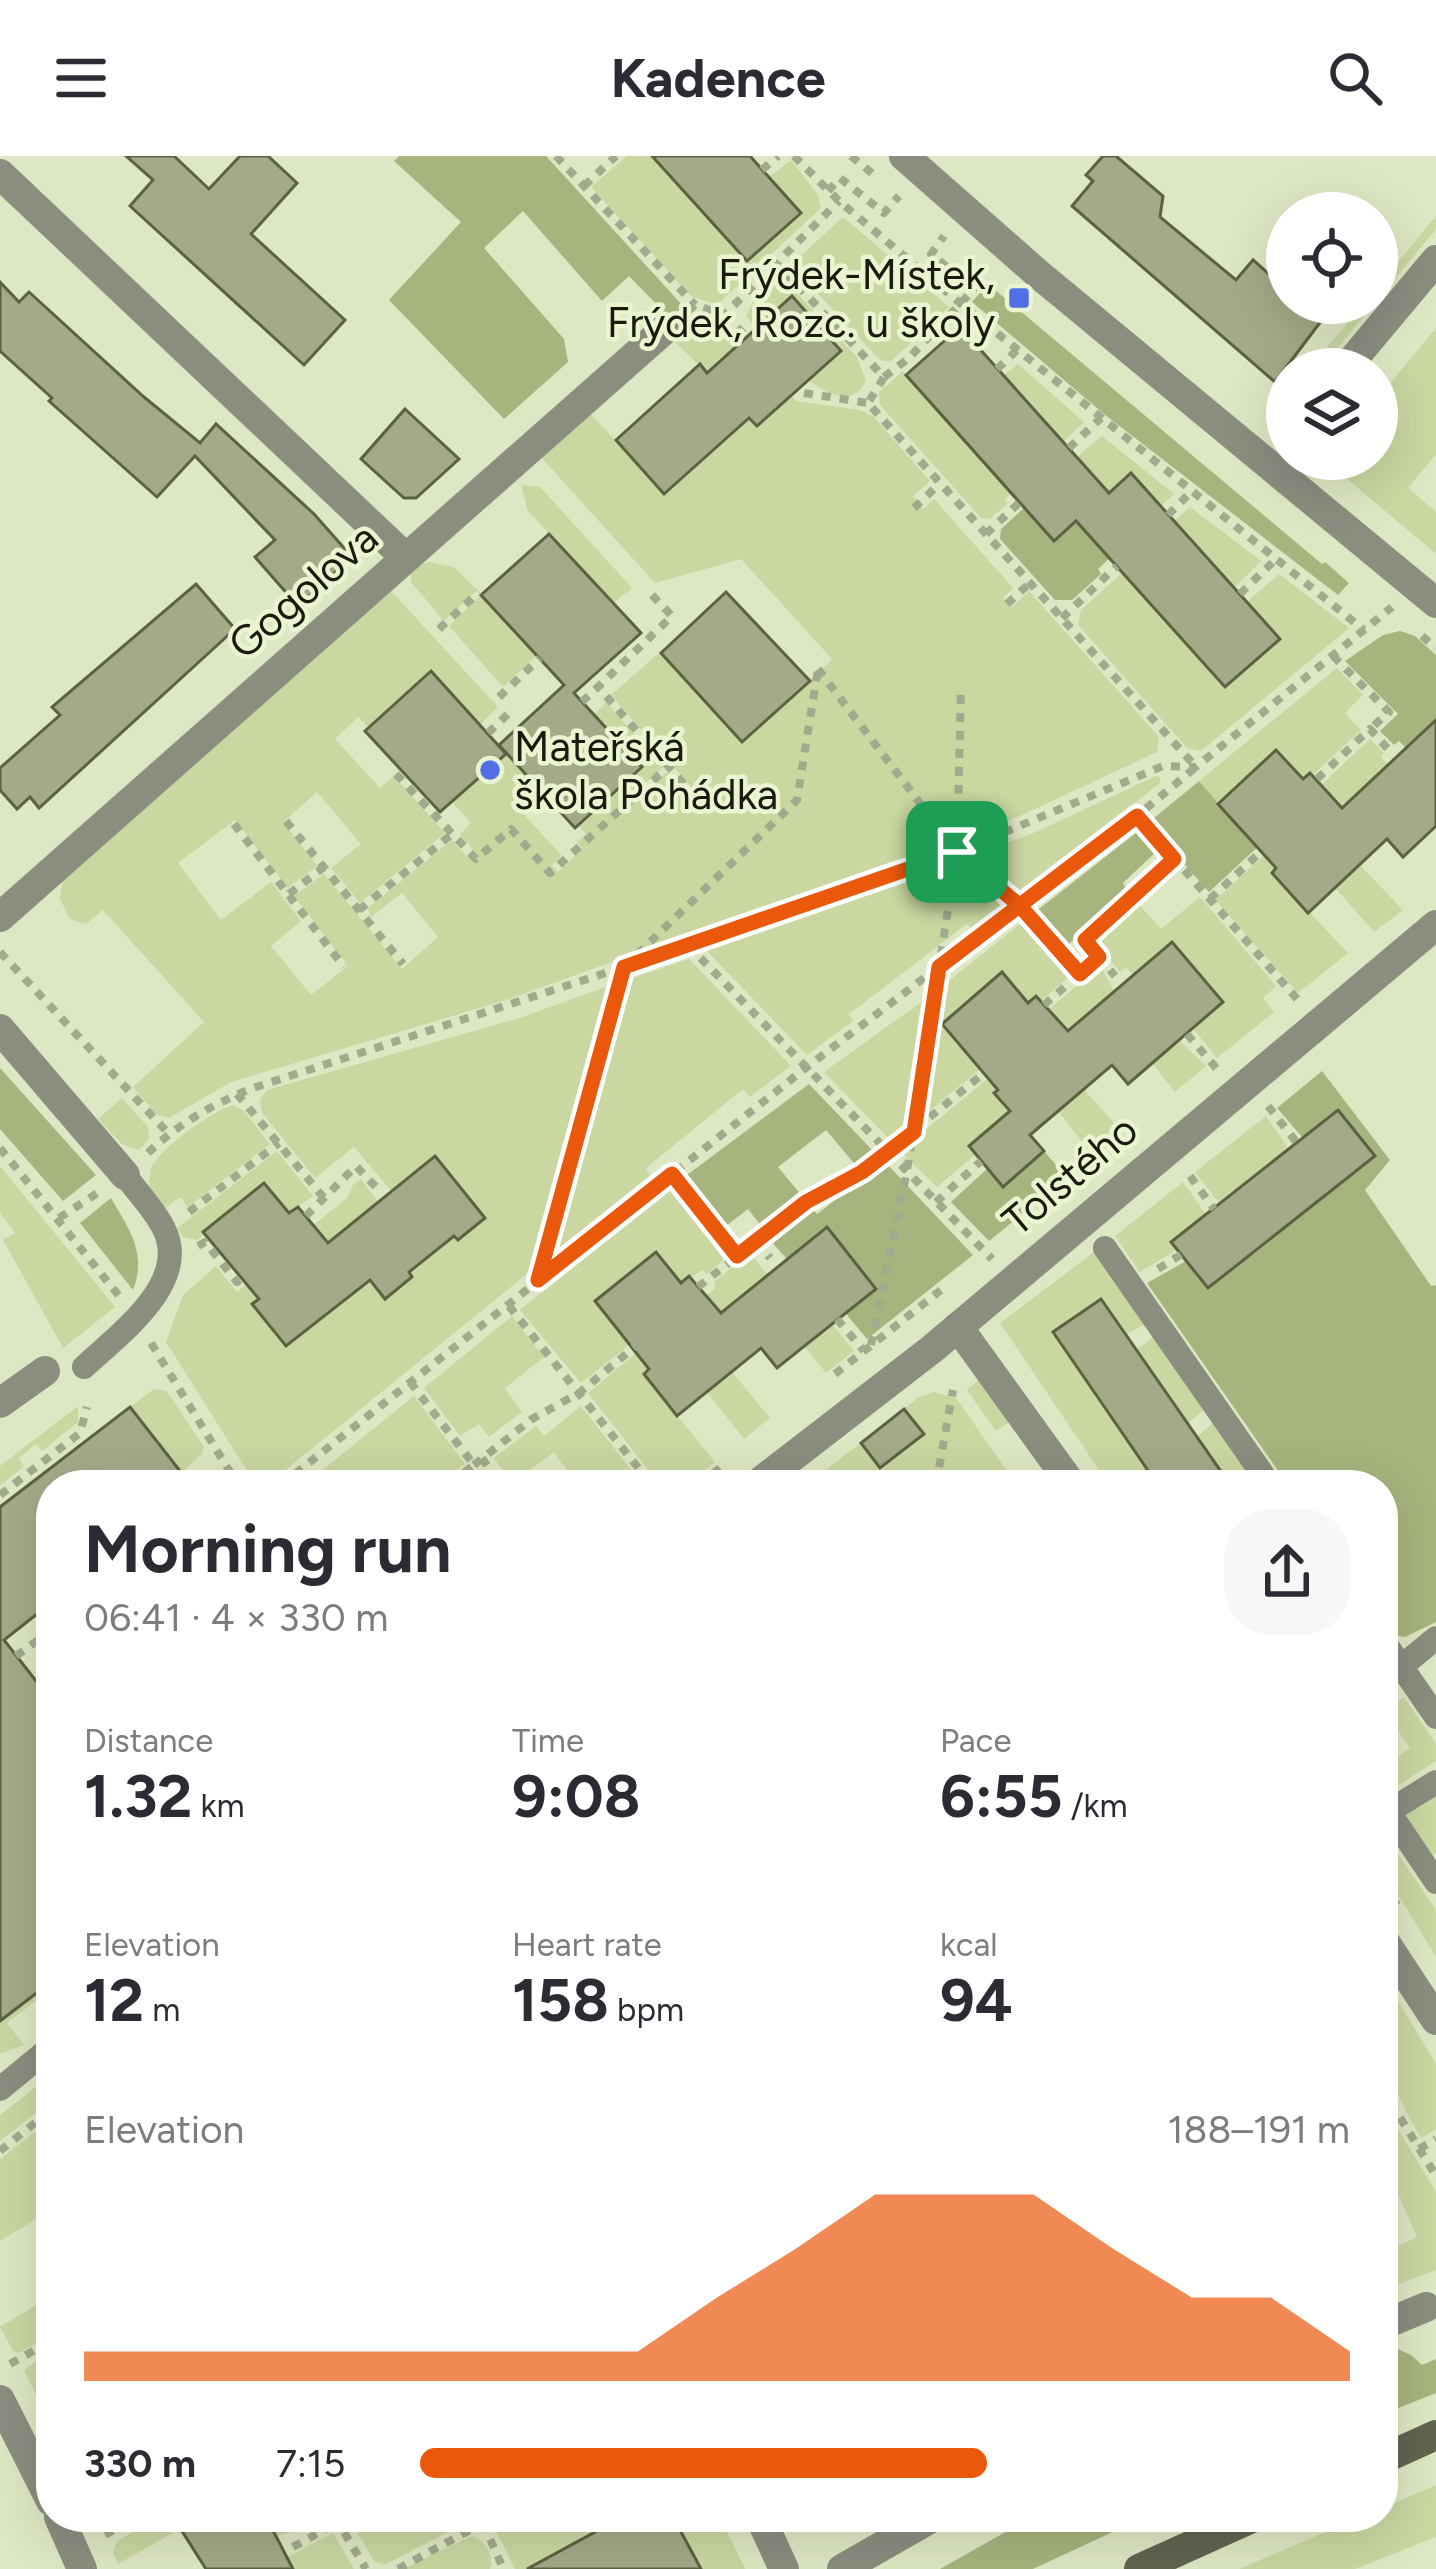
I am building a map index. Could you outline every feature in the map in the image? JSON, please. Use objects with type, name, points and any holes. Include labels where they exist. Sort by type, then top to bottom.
[{"type":"main road","points":[[1398,2452],[1436,2435]]},
{"type":"main road","points":[[1139,2569],[1221,2532]]},
{"type":"street","points":[[904,156],[1037,273],[1266,443]]},
{"type":"street","points":[[0,174],[405,556]]},
{"type":"street","points":[[1363,348],[1436,260]]},
{"type":"street","name":"Gogolova","points":[[0,917],[682,316]]},
{"type":"street","points":[[1307,480],[1426,594]]},
{"type":"street","name":"Tolstého","points":[[775,1470],[958,1327],[1436,926]]},
{"type":"street","points":[[0,1029],[125,1175]]},
{"type":"street","points":[[958,1327],[1061,1470]]},
{"type":"street","points":[[0,1403],[45,1370]]},
{"type":"street","points":[[1398,1962],[1436,2020]]},
{"type":"street","points":[[1398,2319],[1426,2307]]},
{"type":"street","points":[[0,2400],[36,2471]]},
{"type":"street","points":[[66,2532],[82,2569]]},
{"type":"street","points":[[767,2532],[784,2569]]},
{"type":"street","points":[[842,2569],[907,2532]]},
{"type":"lane","points":[[84,1367],[136,1318],[172,1260],[165,1230],[125,1175]]},
{"type":"lane","points":[[1105,1248],[1260,1470]]},
{"type":"lane","points":[[1402,1666],[1436,1638]]},
{"type":"lane","points":[[1398,1661],[1436,1717]]},
{"type":"lane","points":[[1398,1806],[1436,1782]]},
{"type":"lane","points":[[1398,1830],[1436,1882]]},
{"type":"lane","points":[[0,2089],[36,2060]]},
{"type":"path","points":[[556,156],[682,316],[724,315],[839,201]]},
{"type":"path","points":[[584,186],[616,156]]},
{"type":"path","points":[[762,170],[778,156]]},
{"type":"path","points":[[794,156],[839,201],[961,304],[1365,631]]},
{"type":"path","points":[[828,190],[840,178],[884,214],[899,196]]},
{"type":"path","points":[[868,403],[884,376],[909,358],[974,289],[931,254],[944,235]]},
{"type":"path","points":[[777,264],[884,376]]},
{"type":"path","points":[[724,315],[747,337]]},
{"type":"path","points":[[998,369],[1018,350]]},
{"type":"path","points":[[804,393],[868,403],[1196,767]]},
{"type":"path","points":[[1069,448],[1101,418]]},
{"type":"path","points":[[914,508],[940,483]]},
{"type":"path","points":[[1168,514],[1192,491]]},
{"type":"path","points":[[986,534],[1020,502]]},
{"type":"path","points":[[1240,595],[1276,559]]},
{"type":"path","points":[[1062,618],[1117,566]]},
{"type":"path","points":[[1007,604],[1030,583]]},
{"type":"path","points":[[440,629],[479,592]]},
{"type":"path","points":[[300,1470],[807,1067],[1137,816],[1365,631],[1426,594]]},
{"type":"path","points":[[582,702],[672,616],[652,595]]},
{"type":"path","points":[[1317,779],[1388,712],[1334,656]]},
{"type":"path","points":[[499,697],[540,658]]},
{"type":"path","points":[[538,1280],[624,967],[796,800],[818,669],[957,852],[1020,906],[1080,974]]},
{"type":"path","points":[[598,687],[690,791]]},
{"type":"path","points":[[837,1319],[868,1348],[914,1132],[957,852],[961,687]]},
{"type":"path","points":[[488,734],[512,711]]},
{"type":"path","points":[[1370,729],[1388,749]]},
{"type":"path","points":[[397,774],[476,860],[511,829],[550,873],[668,766]]},
{"type":"path","points":[[125,1175],[168,1133],[237,1094],[957,852],[1163,766],[1196,767]]},
{"type":"path","points":[[1137,816],[1317,1022]]},
{"type":"path","points":[[286,821],[403,964]]},
{"type":"path","points":[[234,824],[344,968]]},
{"type":"path","points":[[359,910],[452,834]]},
{"type":"path","points":[[1210,899],[1266,847]]},
{"type":"path","points":[[1115,976],[1085,940],[1174,859]]},
{"type":"path","points":[[289,893],[324,867]]},
{"type":"path","points":[[688,945],[1012,1280]]},
{"type":"path","points":[[0,952],[168,1133]]},
{"type":"path","points":[[1044,1005],[1099,957]]},
{"type":"path","points":[[1187,1034],[1217,1069]]},
{"type":"path","points":[[698,1287],[806,1202],[862,1172],[988,1069]]},
{"type":"path","points":[[237,1094],[325,1198]]},
{"type":"path","points":[[1266,1104],[1297,1143]]},
{"type":"path","points":[[165,1230],[279,1143]]},
{"type":"path","points":[[936,1202],[981,1161]]},
{"type":"path","points":[[306,1216],[356,1166],[378,1189]]},
{"type":"path","points":[[1184,1169],[1214,1209]]},
{"type":"path","points":[[672,1174],[737,1256]]},
{"type":"path","points":[[757,1240],[770,1258]]},
{"type":"path","points":[[172,1260],[205,1242],[237,1282],[246,1275]]},
{"type":"path","points":[[509,1306],[640,1470]]},
{"type":"path","points":[[466,1470],[532,1420],[579,1394],[637,1345]]},
{"type":"path","points":[[410,1382],[487,1470]]},
{"type":"path","points":[[939,1470],[952,1390]]},
{"type":"path","points":[[0,1495],[80,1433],[87,1407]]},
{"type":"path","points":[[16,1656],[36,1642]]},
{"type":"path","points":[[1398,2121],[1436,2176]]},
{"type":"path","points":[[0,2151],[36,2122]]},
{"type":"path","points":[[1419,2149],[1436,2139]]},
{"type":"path","points":[[10,2364],[36,2349]]},
{"type":"path","points":[[98,2539],[110,2532]]},
{"type":"path","points":[[293,2546],[317,2532]]},
{"type":"path","points":[[344,2532],[366,2569]]},
{"type":"path","points":[[398,2569],[466,2532]]},
{"type":"path","points":[[487,2532],[503,2568]]},
{"type":"green space","points":[[399,156],[546,156],[684,307],[670,318],[629,276],[602,301],[523,211],[484,248],[564,339],[568,362],[504,419],[389,300],[461,222],[394,161]]},
{"type":"green space","points":[[627,156],[652,156],[747,260],[800,213],[769,177],[791,160],[818,195],[821,208],[717,305],[691,296],[591,187]]},
{"type":"green space","points":[[1436,216],[1436,229],[1398,275],[1398,262]]},
{"type":"green space","points":[[843,217],[949,307],[890,362],[880,360],[791,265]]},
{"type":"green space","points":[[780,275],[857,357],[866,381],[854,394],[839,396],[804,376],[746,316],[756,296]]},
{"type":"green space","points":[[988,284],[1349,583],[1338,595],[1104,414],[972,302]]},
{"type":"green space","points":[[699,310],[709,314],[737,346],[707,373],[669,336]]},
{"type":"green space","points":[[1346,324],[1358,324],[1338,348],[1326,348]]},
{"type":"green space","points":[[1436,328],[1436,454],[1408,488],[1436,512],[1436,554],[1348,480],[1398,480],[1398,374]]},
{"type":"green space","points":[[1018,364],[1084,422],[1063,442],[1004,375]]},
{"type":"green space","points":[[903,371],[1012,493],[990,519],[981,518],[880,405],[879,392]]},
{"type":"green space","points":[[791,395],[796,401],[873,416],[930,481],[913,496],[923,509],[934,499],[1013,588],[1003,598],[1012,607],[1029,591],[1159,737],[1157,752],[1020,816],[506,1000],[231,1082],[169,1118],[157,1115],[133,1087],[204,1022],[103,910],[86,924],[70,919],[60,899],[62,882],[391,591],[498,707],[480,725],[431,671],[369,728],[358,717],[335,739],[380,788],[394,776],[445,833],[360,903],[331,868],[361,844],[317,792],[283,822],[317,866],[288,888],[235,820],[178,863],[221,920],[271,882],[301,921],[271,946],[311,995],[348,966],[294,896],[324,874],[402,969],[438,937],[402,893],[371,917],[368,908],[452,840],[467,857],[474,851],[460,834],[471,823],[452,802],[507,753],[537,786],[516,806],[562,856],[552,865],[558,872],[583,849],[577,842],[586,834],[578,825],[642,768],[594,715],[606,702],[663,767],[616,810],[621,814],[667,772],[686,794],[693,789],[611,695],[659,653],[810,681],[832,659],[741,559],[655,583],[539,455],[589,412],[664,493],[749,418],[757,426]]},
{"type":"green space","points":[[1102,436],[1174,494],[1161,506],[1131,473],[1109,493],[1077,457]]},
{"type":"green space","points":[[521,485],[540,487],[632,588],[613,603],[528,511]]},
{"type":"green space","points":[[1025,507],[1076,521],[1110,558],[1098,569],[1101,574],[1072,600],[1055,600],[1000,539],[1001,529]]},
{"type":"green space","points":[[1190,507],[1261,561],[1234,588],[1174,521]]},
{"type":"green space","points":[[429,562],[454,567],[477,590],[444,621],[411,582],[411,567]]},
{"type":"green space","points":[[1122,573],[1279,639],[1247,602],[1279,574],[1349,628],[1201,751],[1187,748],[1078,625],[1081,610]]},
{"type":"green space","points":[[481,595],[537,655],[503,687],[449,626]]},
{"type":"green space","points":[[1400,631],[1415,636],[1436,655],[1436,720],[1406,748],[1399,741],[1394,745],[1380,731],[1398,714],[1345,661],[1383,635]]},
{"type":"green space","points":[[1337,668],[1363,695],[1345,713],[1361,730],[1303,779],[1276,751],[1218,804],[1199,781]]},
{"type":"green space","points":[[1370,739],[1388,765],[1335,814],[1319,797],[1327,790],[1322,784]]},
{"type":"green space","points":[[1156,776],[1160,783],[973,931],[967,924],[849,1014],[853,1021],[807,1055],[704,948],[1029,835]]},
{"type":"green space","points":[[1199,781],[1240,829],[1262,843],[1209,892],[1148,823]]},
{"type":"green space","points":[[1141,829],[1158,850],[1123,883],[1128,892],[1064,948],[1034,913]]},
{"type":"green space","points":[[1269,851],[1281,863],[1272,873],[1348,953],[1298,993],[1215,900]]},
{"type":"green space","points":[[1355,860],[1403,910],[1374,932],[1331,883]]},
{"type":"green space","points":[[1200,897],[1276,986],[1263,998],[1274,1012],[1217,1058],[1189,1024],[1197,1025],[1223,1002],[1172,943],[1133,975],[1126,968],[1120,972],[1094,940],[1137,902],[1161,929]]},
{"type":"green space","points":[[1026,919],[1073,973],[1041,1001],[1036,997],[1028,1003],[1001,973],[943,1023],[985,1065],[892,1142],[824,1072]]},
{"type":"green space","points":[[689,959],[791,1066],[750,1097],[743,1089],[646,1168],[650,1175],[552,1255],[627,980]]},
{"type":"green space","points":[[1100,966],[1114,991],[1059,1039],[1048,1010]]},
{"type":"green space","points":[[611,985],[533,1269],[285,1470],[247,1470],[166,1342],[183,1295],[216,1266],[237,1292],[250,1281],[263,1296],[253,1305],[287,1346],[337,1298],[342,1302],[370,1280],[386,1298],[412,1278],[409,1272],[484,1218],[392,1192],[354,1147],[315,1178],[262,1113],[260,1100],[267,1090],[520,1018]]},
{"type":"green space","points":[[1175,1036],[1206,1066],[1175,1092],[1149,1059]]},
{"type":"green space","points":[[0,1068],[96,1175],[63,1201],[0,1129]]},
{"type":"green space","points":[[1322,1071],[1390,1160],[1365,1190],[1431,1286],[1436,1285],[1436,1622],[1405,1637],[1398,1636],[1398,1470],[1278,1470],[1147,1283],[1374,1155],[1339,1111],[1303,1138],[1277,1108]]},
{"type":"green space","points":[[993,1074],[1003,1086],[995,1094],[1010,1111],[970,1145],[976,1154],[937,1187],[900,1151]]},
{"type":"green space","points":[[809,1084],[876,1154],[858,1168],[826,1130],[778,1167],[802,1196],[763,1228],[748,1209],[722,1229],[683,1178]]},
{"type":"green space","points":[[1080,1085],[1123,1133],[1094,1157],[1055,1107]]},
{"type":"green space","points":[[122,1098],[148,1127],[149,1139],[139,1150],[123,1145],[98,1119]]},
{"type":"green space","points":[[233,1105],[244,1111],[270,1144],[188,1207],[180,1197],[164,1209],[149,1186],[152,1166],[188,1131]]},
{"type":"green space","points":[[1266,1116],[1289,1149],[1218,1202],[1195,1172]]},
{"type":"green space","points":[[277,1151],[313,1196],[289,1213],[264,1183],[197,1240],[183,1237],[177,1228]]},
{"type":"green space","points":[[1044,1151],[1067,1178],[989,1241],[951,1202],[988,1168],[1004,1186]]},
{"type":"green space","points":[[885,1162],[973,1255],[867,1339],[842,1309],[876,1288],[827,1228],[787,1259],[769,1239],[810,1207],[817,1214]]},
{"type":"green space","points":[[0,1166],[115,1307],[63,1348],[3,1240],[15,1233],[0,1213]]},
{"type":"green space","points":[[361,1179],[379,1203],[319,1250],[305,1232],[347,1198]]},
{"type":"green space","points":[[1183,1182],[1206,1214],[1172,1241],[1178,1249],[1140,1272],[1115,1236]]},
{"type":"green space","points":[[676,1184],[729,1255],[707,1274],[703,1270],[681,1283],[656,1252],[596,1300],[616,1327],[634,1341],[581,1383],[520,1310]]},
{"type":"green space","points":[[111,1198],[137,1253],[133,1290],[80,1223]]},
{"type":"green space","points":[[1097,1250],[1147,1323],[1126,1335],[1101,1299],[1053,1332],[1148,1470],[1099,1470],[1000,1323]]},
{"type":"green space","points":[[750,1253],[768,1275],[711,1320],[697,1302]]},
{"type":"green space","points":[[512,1316],[544,1357],[505,1388],[522,1412],[489,1437],[479,1424],[460,1436],[424,1388]]},
{"type":"green space","points":[[828,1319],[854,1351],[826,1373],[800,1341]]},
{"type":"green space","points":[[1156,1335],[1207,1408],[1189,1422],[1137,1350]]},
{"type":"green space","points":[[641,1349],[653,1365],[644,1375],[715,1462],[705,1470],[648,1470],[588,1393]]},
{"type":"green space","points":[[728,1367],[770,1418],[744,1439],[703,1387]]},
{"type":"green space","points":[[981,1378],[1011,1421],[996,1431],[967,1390]]},
{"type":"green space","points":[[154,1389],[167,1391],[204,1447],[202,1454],[179,1470],[130,1407]]},
{"type":"green space","points":[[934,1392],[956,1398],[1006,1470],[826,1470],[863,1441],[881,1467],[923,1434],[901,1411]]},
{"type":"green space","points":[[414,1396],[465,1464],[457,1470],[323,1470]]},
{"type":"green space","points":[[78,1406],[78,1422],[42,1451],[36,1444],[19,1458],[24,1466],[0,1486],[0,1466]]},
{"type":"green space","points":[[581,1406],[631,1470],[567,1470],[554,1452],[530,1470],[503,1470],[494,1458],[536,1426],[544,1436]]},
{"type":"green space","points":[[1216,1421],[1250,1470],[1202,1470],[1196,1437]]},
{"type":"green space","points":[[1404,1697],[1436,1744],[1436,1761],[1398,1785],[1398,1756],[1410,1748],[1398,1731],[1398,1702]]},
{"type":"green space","points":[[1436,1792],[1436,1853],[1427,1858],[1406,1815]]},
{"type":"green space","points":[[1398,1854],[1436,1910],[1436,1957],[1398,1895]]},
{"type":"green space","points":[[36,1993],[36,2001],[7,2023],[24,2045],[0,2054],[0,2021]]},
{"type":"green space","points":[[1398,2001],[1436,2064],[1436,2129],[1421,2138],[1398,2093]]},
{"type":"green space","points":[[36,2087],[36,2113],[0,2141],[0,2115]]},
{"type":"green space","points":[[1398,2129],[1436,2192],[1436,2270],[1398,2284],[1398,2246],[1417,2237],[1398,2194]]},
{"type":"green space","points":[[36,2131],[36,2219],[0,2241],[0,2159]]},
{"type":"green space","points":[[36,2305],[36,2343],[19,2353],[13,2351],[0,2327]]},
{"type":"green space","points":[[1398,2349],[1422,2365],[1436,2359],[1436,2393],[1398,2408]]},
{"type":"green space","points":[[36,2361],[36,2395],[24,2370]]},
{"type":"green space","points":[[1436,2485],[1436,2537],[1355,2569],[1239,2569],[1326,2532],[1398,2532],[1398,2501]]},
{"type":"green space","points":[[132,2532],[175,2532],[118,2564],[113,2552],[117,2541]]},
{"type":"green space","points":[[357,2532],[448,2532],[384,2565],[374,2561]]},
{"type":"green space","points":[[496,2532],[595,2532],[527,2569],[515,2569]]},
{"type":"green space","points":[[678,2532],[727,2532],[745,2569],[692,2569]]},
{"type":"green space","points":[[1005,2532],[1113,2532],[1033,2569],[940,2569]]},
{"type":"green space","points":[[333,2533],[354,2569],[293,2569],[287,2557]]},
{"type":"green space","points":[[472,2536],[487,2549],[490,2569],[403,2569]]},
{"type":"building","points":[[126,156],[174,156],[209,189],[240,156],[268,156],[297,183],[251,234],[345,320],[304,365],[130,206],[153,180]]},
{"type":"building","points":[[652,156],[750,156],[801,213],[747,261]]},
{"type":"building","points":[[1103,156],[1116,156],[1163,196],[1160,217],[1236,280],[1253,260],[1266,271],[1266,324],[1319,324],[1301,348],[1266,348],[1266,374],[1072,206],[1093,181],[1086,175]]},
{"type":"building","points":[[0,282],[19,302],[29,292],[200,443],[216,424],[314,514],[352,557],[298,606],[255,557],[275,540],[195,456],[157,497],[0,351]]},
{"type":"building","points":[[792,296],[841,351],[757,426],[749,418],[664,494],[616,440],[700,364],[707,373]]},
{"type":"building","points":[[960,327],[1109,493],[1131,473],[1280,639],[1225,687],[1076,521],[1054,541],[906,375]]},
{"type":"building","points":[[405,409],[459,459],[416,498],[404,498],[361,459]]},
{"type":"building","points":[[549,534],[641,633],[574,693],[642,767],[575,828],[499,745],[564,685],[481,595]]},
{"type":"building","points":[[196,584],[235,629],[39,808],[30,797],[17,809],[0,790],[0,768],[60,715],[52,707]]},
{"type":"building","points":[[726,592],[810,681],[742,742],[661,653]]},
{"type":"building","points":[[431,671],[506,754],[440,812],[365,731]]},
{"type":"building","points":[[1436,720],[1436,826],[1403,857],[1387,839],[1308,913],[1272,873],[1276,868],[1218,804],[1276,750],[1303,779],[1310,773],[1342,808]]},
{"type":"building","points":[[1172,942],[1223,1002],[1128,1084],[1112,1065],[1030,1135],[1044,1151],[1003,1187],[969,1146],[1010,1111],[942,1024],[1002,972],[1028,1003],[1036,996],[1068,1031]]},
{"type":"building","points":[[1338,1110],[1375,1156],[1208,1288],[1171,1242]]},
{"type":"building","points":[[435,1156],[485,1218],[409,1272],[412,1277],[385,1299],[370,1280],[286,1346],[252,1304],[259,1299],[203,1232],[264,1183],[289,1213],[298,1207],[328,1243]]},
{"type":"building","points":[[827,1227],[876,1289],[777,1368],[761,1348],[677,1416],[644,1374],[649,1369],[595,1301],[656,1252],[681,1283],[689,1276],[721,1313]]},
{"type":"building","points":[[1101,1299],[1220,1470],[1148,1470],[1053,1332]]},
{"type":"building","points":[[130,1407],[179,1470],[48,1470]]},
{"type":"building","points":[[904,1409],[924,1434],[880,1468],[861,1443]]},
{"type":"building","points":[[36,1479],[36,1615],[4,1640],[36,1681],[36,1993],[0,2021],[0,1507]]},
{"type":"building","points":[[183,2532],[274,2532],[293,2569],[206,2569]]},
{"type":"building","points":[[595,2532],[681,2532],[701,2569],[527,2569]]},
{"type":"place","name":"Frýdek-Místek, Frýdek, Rozc. u školy","points":[[1019,298]]},
{"type":"place","name":"Mateřská škola Pohádka","points":[[490,770]]},
{"type":"route","points":[[957,852],[624,967],[538,1280],[672,1174],[737,1256],[806,1202],[862,1172],[914,1132],[939,967],[1020,906],[1137,816],[1174,859],[1085,940],[1099,957],[1080,974],[1020,906],[957,852]]}]
